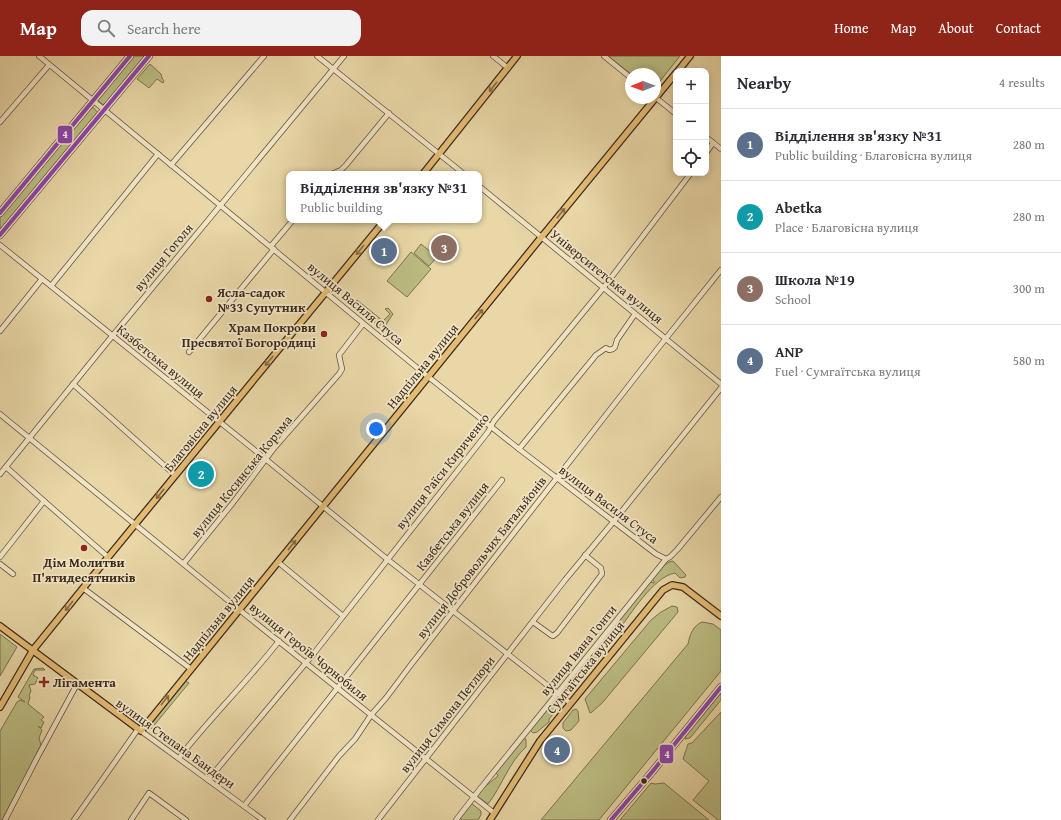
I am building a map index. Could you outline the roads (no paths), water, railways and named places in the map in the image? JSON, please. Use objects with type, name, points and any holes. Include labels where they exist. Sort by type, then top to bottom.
[{"type":"main road","points":[[0,213],[130,56]]},
{"type":"main road","points":[[0,235],[149,56]]},
{"type":"main road","points":[[426,171],[517,56]]},
{"type":"main road","name":"Надпільна вулиця","points":[[680,68],[690,56]]},
{"type":"main road","name":"Надпільна вулиця","points":[[661,91],[673,77]]},
{"type":"main road","name":"Надпільна вулиця","points":[[139,730],[191,669],[650,104]]},
{"type":"main road","name":"Благовісна вулиця","points":[[0,707],[33,650],[383,223]]},
{"type":"main road","name":"Сумгаїтська вулиця","points":[[490,820],[531,753],[653,600],[665,588],[675,585],[683,586],[721,616]]},
{"type":"main road","name":"вулиця Степана Бандери","points":[[0,626],[139,730]]},
{"type":"main road","points":[[610,820],[652,772],[721,687]]},
{"type":"street","name":"вулиця Василя Стуса","points":[[39,56],[363,324],[491,427],[659,556],[666,558]]},
{"type":"street","points":[[171,165],[264,56]]},
{"type":"street","points":[[317,56],[460,171]]},
{"type":"street","name":"вулиця Гоголя","points":[[0,474],[112,336],[344,56]]},
{"type":"street","points":[[493,56],[508,68]]},
{"type":"street","points":[[604,56],[625,73]]},
{"type":"street","points":[[0,122],[49,65]]},
{"type":"street","points":[[661,101],[673,111]]},
{"type":"street","points":[[339,171],[346,165],[389,114]]},
{"type":"street","points":[[709,140],[721,149]]},
{"type":"street","points":[[709,149],[713,143]]},
{"type":"street","points":[[51,286],[158,154]]},
{"type":"street","name":"вулиця Раїси Кириченко","points":[[208,780],[343,616],[491,427],[494,421],[604,287],[689,176]]},
{"type":"street","name":"Університетська вулиця","points":[[482,188],[721,384]]},
{"type":"street","points":[[189,352],[291,223]]},
{"type":"street","name":"Казбетська вулиця","points":[[0,245],[452,612],[570,703]]},
{"type":"street","name":"вулиця Добровольчих Батальйонів","points":[[290,820],[355,739],[371,715],[386,698],[556,477],[721,270]]},
{"type":"street","points":[[0,331],[42,279]]},
{"type":"street","points":[[519,449],[596,355],[606,348],[609,350],[615,346],[617,340],[635,314]]},
{"type":"street","name":"вулиця Косинська Корчма","points":[[184,563],[232,504],[275,447],[339,374],[342,369],[338,355],[363,324]]},
{"type":"street","points":[[73,384],[175,475]]},
{"type":"street","name":"вулиця Симона Петлюри","points":[[378,820],[585,555],[721,388]]},
{"type":"street","name":"вулиця Героїв Чорнобиля","points":[[0,414],[306,662],[337,689],[494,812]]},
{"type":"street","points":[[6,467],[108,557]]},
{"type":"street","name":"Казбетська вулиця","points":[[419,585],[502,480]]},
{"type":"street","name":"вулиця Івана Гонти","points":[[456,820],[666,558],[670,557],[677,550],[721,497]]},
{"type":"street","points":[[0,557],[44,501]]},
{"type":"street","points":[[533,622],[553,636],[557,633],[602,574],[601,568],[585,555]]},
{"type":"street","points":[[278,562],[343,616]]},
{"type":"street","points":[[0,564],[12,574]]},
{"type":"street","points":[[244,806],[419,585]]},
{"type":"street","points":[[83,588],[191,669]]},
{"type":"street","points":[[179,758],[279,641]]},
{"type":"street","points":[[5,820],[77,684]]},
{"type":"street","name":"вулиця Степана Бандери","points":[[139,730],[263,820]]},
{"type":"street","name":"Надпільна вулиця","points":[[74,820],[139,730]]},
{"type":"street","points":[[131,820],[149,793],[186,820]]},
{"type":"place","name":"Школа №19","points":[[444,248]]},
{"type":"place","name":"Відділення зв'язку №31","points":[[384,251]]},
{"type":"place","name":"Ясла-садок №33 Супутник","points":[[209,299]]},
{"type":"place","name":"Храм Покрови Пресвятої Богородиці","points":[[324,334]]},
{"type":"place","name":"Abetka","points":[[201,474]]},
{"type":"place","name":"Дім Молитви П'ятидесятників","points":[[84,548]]},
{"type":"place","name":"Лігамента","points":[[44,682]]},
{"type":"place","name":"ANP","points":[[557,750]]}]
